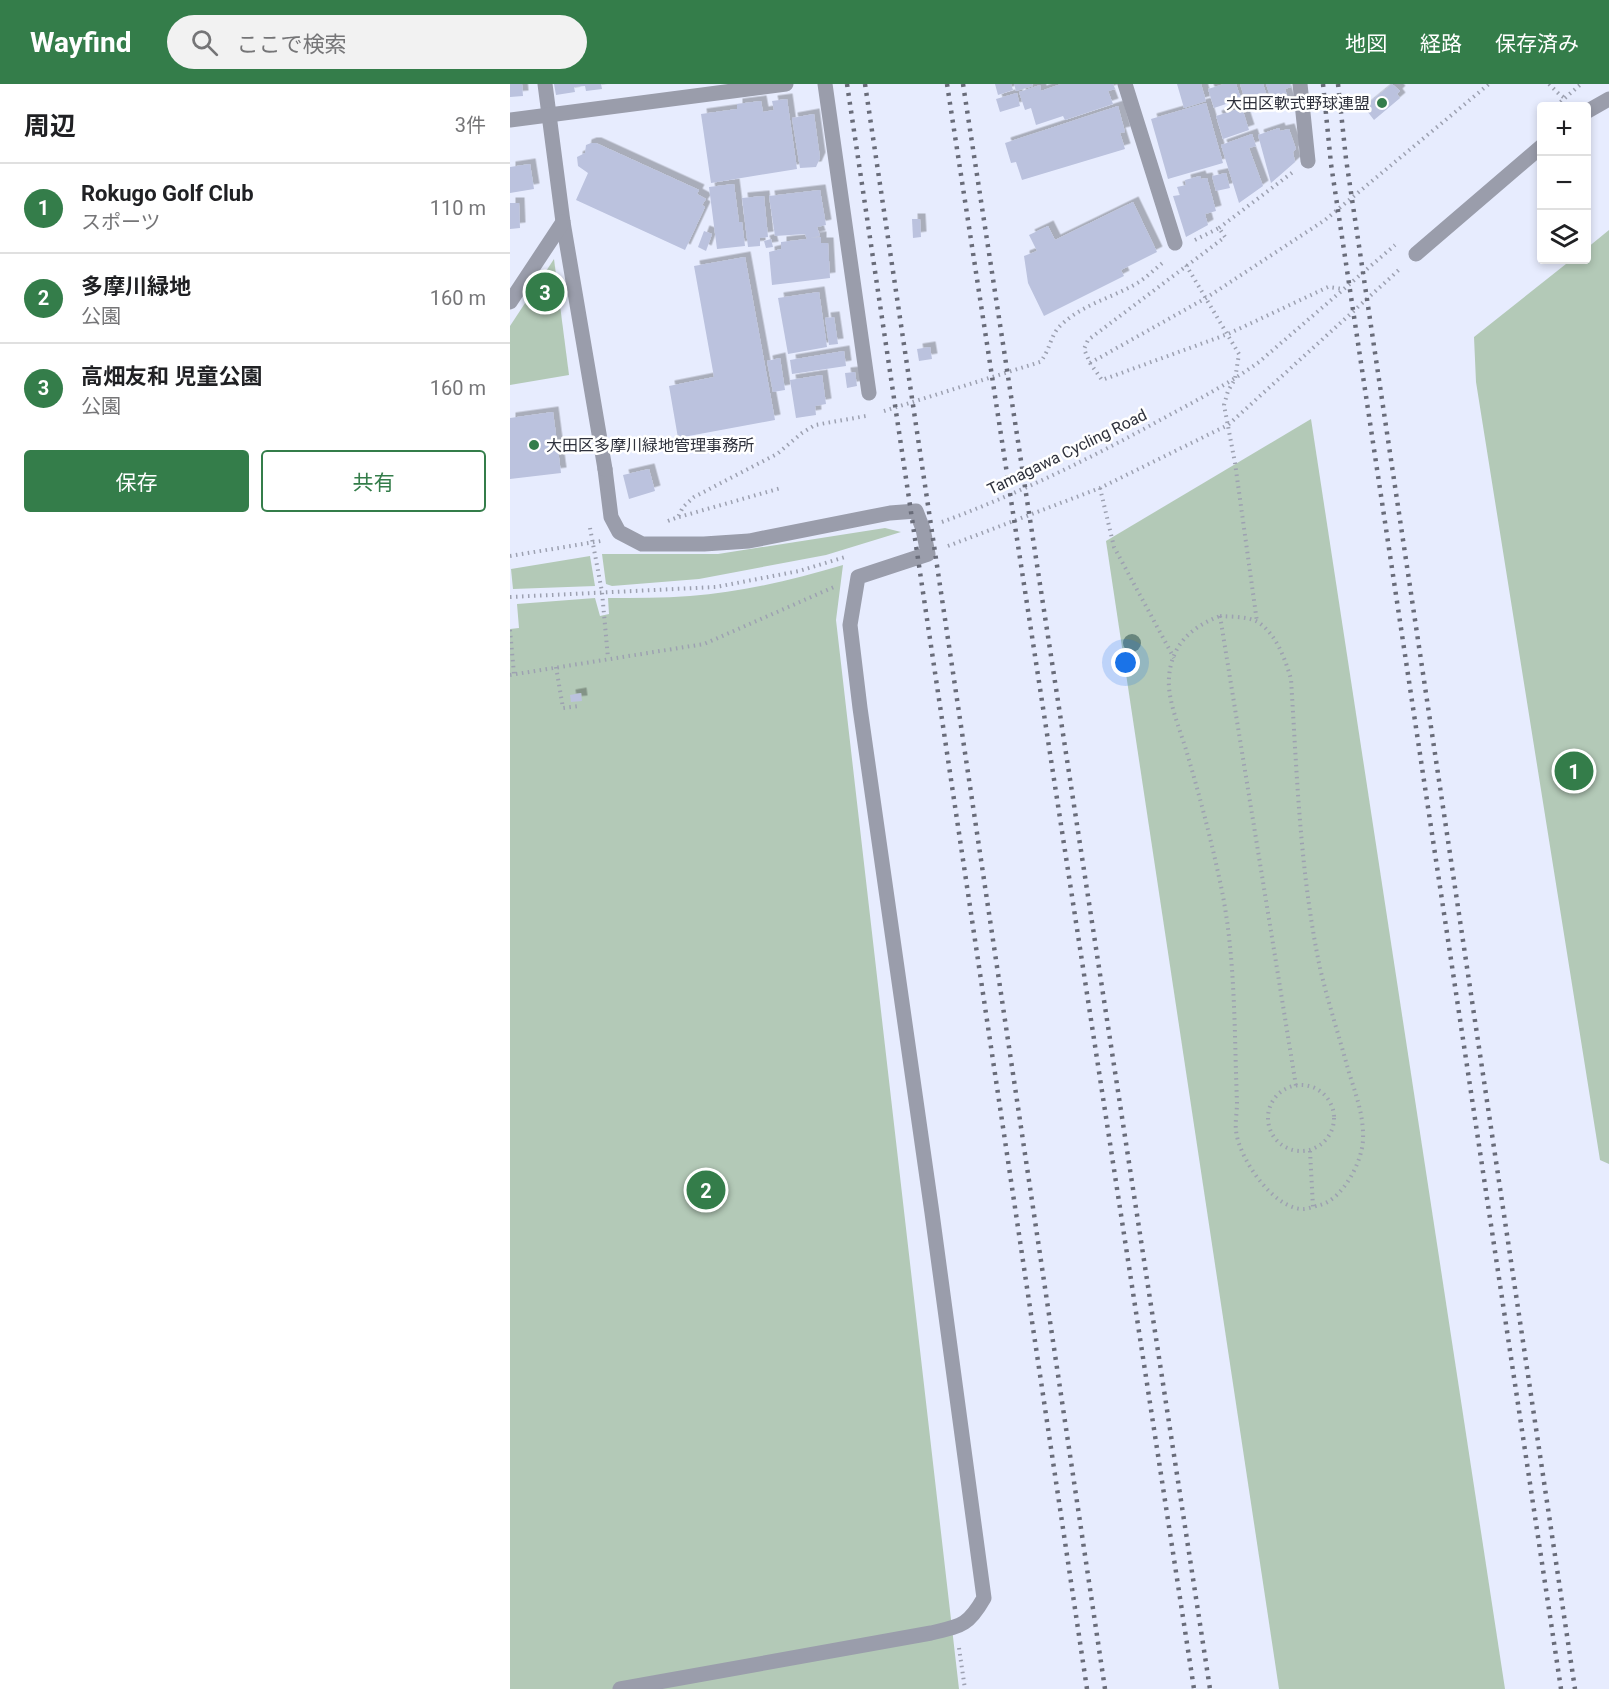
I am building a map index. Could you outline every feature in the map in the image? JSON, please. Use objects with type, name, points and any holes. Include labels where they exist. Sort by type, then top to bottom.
[{"type":"street","points":[[545,84],[563,222],[611,517],[619,532],[642,544],[704,544],[750,540],[890,513],[916,511],[923,529],[928,554],[858,577],[850,625],[853,662],[984,1598],[973,1617],[956,1627],[931,1634],[620,1689]]},
{"type":"street","points":[[510,120],[731,88],[786,84]]},
{"type":"street","points":[[825,84],[869,393]]},
{"type":"street","points":[[1125,84],[1175,243]]},
{"type":"street","points":[[1299,84],[1308,161]]},
{"type":"street","points":[[1591,110],[1609,99]]},
{"type":"street","points":[[1416,254],[1537,150]]},
{"type":"street","points":[[510,302],[563,222]]},
{"type":"path","points":[[1090,363],[1206,298],[1325,220],[1489,84]]},
{"type":"path","points":[[1549,84],[1558,94]]},
{"type":"path","points":[[1175,243],[1178,250],[1219,228],[1308,161]]},
{"type":"path","points":[[1219,228],[1225,237],[1088,340],[1084,349],[1090,363],[1102,380],[1228,334],[1328,287],[1344,289]]},
{"type":"path","name":"Tamagawa Cycling Road","points":[[923,529],[969,513],[1045,480],[1235,379],[1259,362],[1402,239]]},
{"type":"path","points":[[678,517],[683,507],[694,497],[777,454],[815,425],[871,415],[1040,362],[1047,354],[1059,327],[1098,301],[1138,282],[1167,260],[1175,243]]},
{"type":"path","points":[[928,554],[1100,488],[1228,425],[1416,254]]},
{"type":"path","points":[[1183,260],[1239,354],[1235,379],[1224,405],[1257,622]]},
{"type":"path","points":[[869,393],[871,415]]},
{"type":"path","points":[[659,525],[678,517],[781,488]]},
{"type":"path","points":[[1100,488],[1114,547],[1174,658]]},
{"type":"path","points":[[510,556],[600,541]]},
{"type":"path","points":[[510,597],[716,587],[799,571],[853,554]]},
{"type":"path","points":[[595,555],[602,592],[608,658]]},
{"type":"path","points":[[510,630],[512,675],[704,644],[858,577]]},
{"type":"path","points":[[1220,616],[1296,1086]]},
{"type":"path","points":[[1220,616],[1240,617],[1257,622],[1271,636],[1284,655],[1291,679],[1308,893],[1321,969],[1362,1114],[1363,1143],[1353,1175],[1340,1192],[1326,1204],[1302,1209],[1283,1203],[1267,1189],[1251,1168],[1236,1131],[1237,1103],[1228,920],[1201,801],[1173,706],[1169,679],[1174,658],[1186,635],[1201,623],[1220,616]]},
{"type":"path","points":[[556,667],[563,708],[579,706]]},
{"type":"path","points":[[1307,1086],[1318,1090],[1332,1106],[1333,1128],[1328,1138],[1310,1150],[1299,1152],[1289,1149],[1279,1144],[1272,1136],[1268,1115],[1271,1104],[1286,1089],[1307,1086]]},
{"type":"path","points":[[1310,1150],[1313,1207]]},
{"type":"path","points":[[956,1627],[965,1689]]},
{"type":"green space","points":[[1609,230],[1609,1164],[1600,1160],[1476,382],[1474,337],[1566,264],[1591,264],[1591,245]]},
{"type":"green space","points":[[554,259],[569,375],[510,385],[510,326]]},
{"type":"green space","points":[[1311,419],[1505,1689],[1279,1689],[1106,541]]},
{"type":"green space","points":[[885,528],[901,532],[826,555],[699,579],[612,586],[606,584],[602,554],[718,554]]},
{"type":"green space","points":[[590,556],[595,586],[513,589],[511,569]]},
{"type":"green space","points":[[843,565],[836,620],[959,1689],[510,1689],[510,629],[519,628],[517,604],[595,598],[600,616],[609,614],[608,598],[680,597],[729,592]]},
{"type":"building","points":[[510,84],[522,84],[523,96],[510,97]]},
{"type":"building","points":[[554,84],[601,84],[602,89],[586,91],[585,86],[574,87],[575,92],[556,95]]},
{"type":"building","points":[[995,84],[1011,84],[1013,90],[998,95]]},
{"type":"building","points":[[1014,84],[1032,84],[1033,86],[1016,91]]},
{"type":"building","points":[[1061,84],[1113,84],[1115,89],[1108,91],[1113,104],[1065,120],[1063,116],[1036,125],[1031,108],[1025,110],[1019,92],[1040,85],[1041,91]]},
{"type":"building","points":[[1177,84],[1201,84],[1206,101],[1184,108]]},
{"type":"building","points":[[1224,84],[1236,84],[1241,99],[1214,108],[1208,89]]},
{"type":"building","points":[[1240,84],[1263,84],[1270,105],[1249,112]]},
{"type":"building","points":[[1266,84],[1290,84],[1291,87],[1285,89],[1290,105],[1275,110]]},
{"type":"building","name":"大田区軟式野球連盟","points":[[1392,84],[1400,91],[1397,94],[1400,98],[1374,120],[1364,107]]},
{"type":"building","points":[[1017,93],[1020,106],[1000,112],[996,99]]},
{"type":"building","points":[[787,99],[797,169],[711,183],[701,114],[737,109],[737,104],[761,101],[763,112],[774,110],[772,101]]},
{"type":"building","points":[[1206,103],[1223,163],[1168,179],[1151,119]]},
{"type":"building","points":[[1118,106],[1125,132],[1120,133],[1125,149],[1022,180],[1016,162],[1011,163],[1005,143]]},
{"type":"building","points":[[1242,108],[1249,130],[1223,139],[1216,116]]},
{"type":"building","points":[[814,114],[820,158],[816,167],[800,168],[792,118]]},
{"type":"building","points":[[1279,128],[1280,131],[1289,129],[1296,149],[1293,152],[1295,162],[1271,183],[1258,135]]},
{"type":"building","points":[[1252,134],[1256,146],[1249,148],[1263,186],[1239,203],[1221,145]]},
{"type":"building","points":[[596,143],[699,190],[697,194],[706,199],[702,205],[705,207],[685,250],[576,200],[588,173],[578,166],[577,157],[585,153],[586,145]]},
{"type":"building","points":[[530,164],[534,189],[510,193],[510,167]]},
{"type":"building","points":[[1226,173],[1230,188],[1216,191],[1212,176]]},
{"type":"building","points":[[1200,176],[1201,179],[1207,178],[1216,211],[1205,214],[1208,225],[1186,237],[1173,196],[1180,195],[1177,187],[1186,185],[1185,180]]},
{"type":"building","points":[[734,184],[745,246],[717,249],[709,187]]},
{"type":"building","points":[[820,190],[826,225],[817,227],[820,236],[810,238],[821,237],[821,243],[828,243],[830,278],[772,285],[769,252],[781,249],[781,242],[807,239],[805,234],[775,236],[769,196]]},
{"type":"building","points":[[764,196],[768,237],[760,238],[760,246],[748,247],[742,198]]},
{"type":"building","points":[[1133,202],[1157,252],[1121,270],[1124,276],[1044,316],[1028,283],[1024,256],[1037,251],[1029,235],[1048,226],[1055,240]]},
{"type":"building","points":[[510,203],[519,203],[520,228],[510,229]]},
{"type":"building","points":[[912,219],[920,219],[921,237],[913,238]]},
{"type":"building","points":[[704,231],[712,234],[706,251],[698,247]]},
{"type":"building","points":[[771,239],[773,247],[766,248],[764,241]]},
{"type":"building","points":[[745,257],[775,420],[678,438],[669,386],[714,377],[694,266]]},
{"type":"building","points":[[819,292],[827,347],[788,354],[778,298]]},
{"type":"building","points":[[834,317],[838,344],[829,345],[825,318]]},
{"type":"building","points":[[930,347],[932,359],[919,361],[917,349]]},
{"type":"building","points":[[844,351],[846,366],[792,374],[790,360]]},
{"type":"building","points":[[780,358],[785,390],[773,392],[767,361]]},
{"type":"building","points":[[855,372],[857,386],[847,388],[845,373]]},
{"type":"building","points":[[822,375],[826,404],[815,406],[816,415],[796,418],[790,380]]},
{"type":"building","name":"大田区多摩川緑地管理事務所","points":[[553,412],[561,473],[510,479],[510,418]]},
{"type":"building","points":[[649,469],[655,491],[629,499],[623,475]]},
{"type":"building","points":[[581,693],[582,701],[571,702],[570,695]]},
{"type":"railway","points":[[847,84],[1087,1689]]},
{"type":"railway","points":[[865,84],[1105,1689]]},
{"type":"railway","points":[[947,84],[1194,1689]]},
{"type":"railway","points":[[963,84],[1210,1689]]},
{"type":"railway","points":[[1323,84],[1331,164],[1561,1689]]},
{"type":"railway","points":[[1338,84],[1346,159],[1575,1689]]},
{"type":"place","name":"大田区軟式野球連盟","points":[[1382,103]]},
{"type":"place","name":"高畑友和 児童公園","points":[[545,292]]},
{"type":"place","name":"大田区多摩川緑地管理事務所","points":[[534,445]]},
{"type":"place","name":"Rokugo Golf Club","points":[[1574,771]]},
{"type":"place","name":"多摩川緑地","points":[[706,1190]]}]
